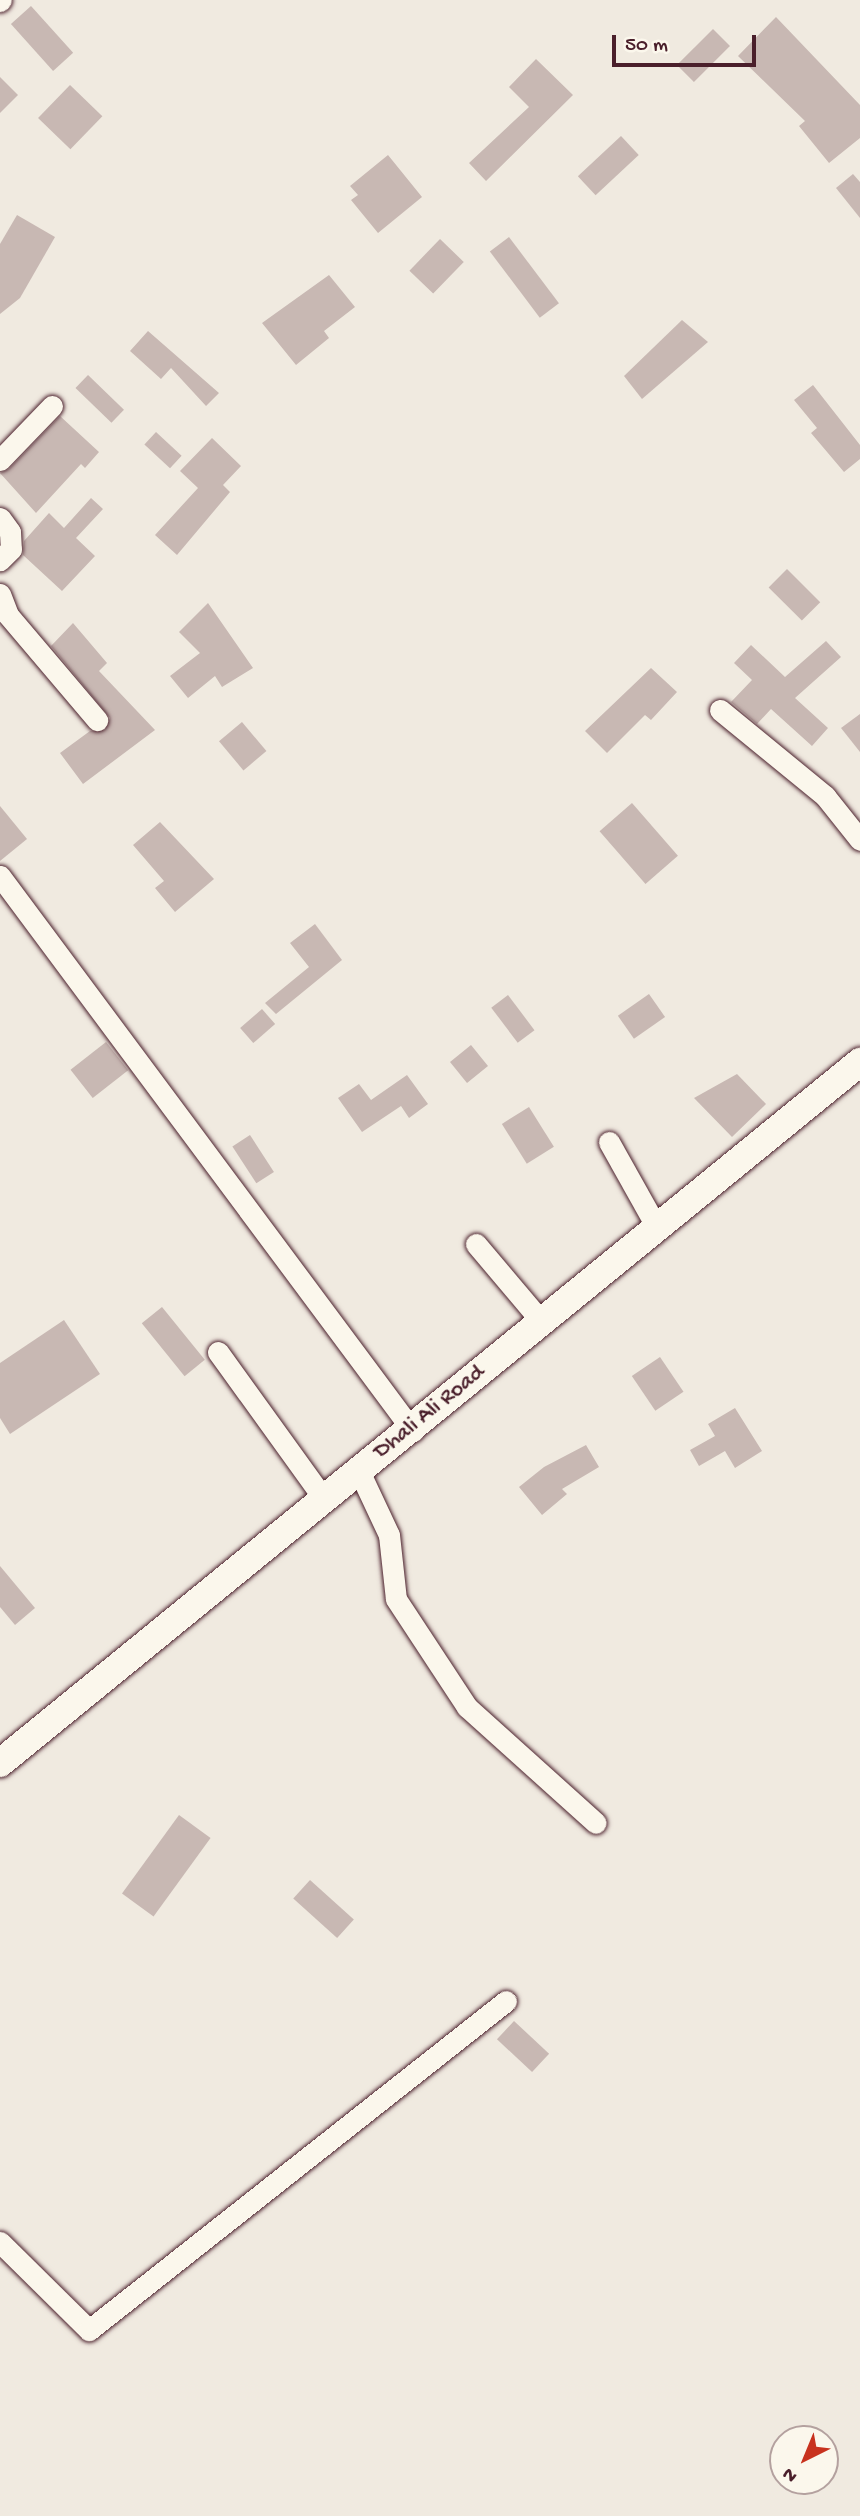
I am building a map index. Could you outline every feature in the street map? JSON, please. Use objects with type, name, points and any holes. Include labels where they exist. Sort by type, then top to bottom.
[{"type":"street","points":[[0,460],[52,406]]},
{"type":"street","points":[[0,518],[10,532],[11,549],[0,560]]},
{"type":"street","points":[[0,594],[8,615],[97,720]]},
{"type":"street","points":[[720,710],[825,796],[860,840]]},
{"type":"street","points":[[0,876],[412,1430]]},
{"type":"street","name":"Dhali Ali Road","points":[[0,1763],[412,1430],[860,1062]]},
{"type":"street","points":[[609,1142],[657,1228]]},
{"type":"street","points":[[476,1244],[542,1322]]},
{"type":"street","points":[[218,1352],[324,1499]]},
{"type":"street","points":[[359,1471],[389,1535],[396,1599],[467,1707],[596,1823]]},
{"type":"street","points":[[0,2242],[89,2330],[506,2001]]},
{"type":"building","points":[[31,6],[73,53],[53,71],[11,24]]},
{"type":"building","points":[[776,17],[860,105],[860,138],[829,163],[799,126],[805,121],[738,56]]},
{"type":"building","points":[[713,29],[730,46],[694,82],[677,65]]},
{"type":"building","points":[[536,59],[573,95],[486,181],[469,163],[529,107],[509,87]]},
{"type":"building","points":[[0,77],[18,95],[0,113]]},
{"type":"building","points":[[70,85],[102,116],[70,149],[38,118]]},
{"type":"building","points":[[621,136],[639,155],[596,195],[578,176]]},
{"type":"building","points":[[388,155],[422,197],[378,233],[351,200],[358,195],[350,186]]},
{"type":"building","points":[[853,174],[860,182],[860,218],[836,188]]},
{"type":"building","points":[[17,215],[55,237],[20,298],[0,314],[0,244]]},
{"type":"building","points":[[509,237],[559,303],[540,318],[490,251]]},
{"type":"building","points":[[440,239],[464,262],[433,294],[409,271]]},
{"type":"building","points":[[329,275],[355,307],[324,331],[329,338],[296,365],[262,323]]},
{"type":"building","points":[[682,320],[708,342],[642,399],[624,376]]},
{"type":"building","points":[[148,331],[219,393],[206,406],[171,368],[161,379],[130,351]]},
{"type":"building","points":[[88,375],[124,410],[111,423],[75,388]]},
{"type":"building","points":[[813,385],[860,445],[860,459],[844,472],[811,433],[817,428],[794,400]]},
{"type":"building","points":[[60,416],[99,452],[85,468],[81,464],[36,513],[0,473],[9,469]]},
{"type":"building","points":[[156,432],[182,456],[170,468],[144,444]]},
{"type":"building","points":[[212,438],[241,466],[223,485],[230,492],[177,555],[155,535],[198,488],[180,471]]},
{"type":"building","points":[[91,498],[103,509],[76,538],[95,556],[62,591],[23,555],[24,541],[49,513],[64,528]]},
{"type":"building","points":[[787,569],[820,602],[802,621],[769,587]]},
{"type":"building","points":[[208,603],[253,668],[222,687],[215,676],[188,698],[170,676],[200,653],[179,632]]},
{"type":"building","points":[[73,623],[107,663],[99,671],[155,730],[83,784],[60,753],[90,731],[105,730],[110,718],[51,646]]},
{"type":"building","points":[[826,641],[841,657],[795,698],[828,728],[812,746],[771,709],[757,724],[731,702],[752,680],[734,663],[751,645],[785,677]]},
{"type":"building","points":[[651,668],[677,692],[651,720],[645,715],[607,753],[585,731]]},
{"type":"building","points":[[860,714],[860,752],[841,728]]},
{"type":"building","points":[[242,722],[266,751],[243,770],[219,741]]},
{"type":"building","points":[[632,803],[678,856],[645,884],[600,831]]},
{"type":"building","points":[[0,806],[27,839],[0,861]]},
{"type":"building","points":[[160,822],[214,879],[175,912],[155,888],[164,881],[133,845]]},
{"type":"building","points":[[315,924],[342,960],[276,1014],[265,1003],[309,967],[290,943]]},
{"type":"building","points":[[649,994],[665,1017],[634,1039],[618,1016]]},
{"type":"building","points":[[508,995],[534,1030],[518,1043],[491,1008]]},
{"type":"building","points":[[262,1009],[275,1024],[253,1043],[240,1028]]},
{"type":"building","points":[[106,1042],[128,1070],[93,1098],[71,1070]]},
{"type":"building","points":[[471,1045],[488,1066],[467,1083],[450,1062]]},
{"type":"building","points":[[737,1074],[766,1104],[732,1137],[694,1098]]},
{"type":"building","points":[[407,1075],[428,1104],[409,1118],[401,1106],[362,1132],[338,1098],[359,1084],[371,1100]]},
{"type":"building","points":[[529,1107],[554,1147],[527,1164],[502,1124]]},
{"type":"building","points":[[250,1135],[274,1172],[256,1183],[232,1146]]},
{"type":"building","points":[[162,1307],[205,1360],[185,1376],[142,1323]]},
{"type":"building","points":[[64,1320],[100,1374],[10,1434],[0,1418],[0,1363]]},
{"type":"building","points":[[660,1357],[683,1392],[655,1411],[632,1376]]},
{"type":"building","points":[[735,1408],[762,1451],[735,1468],[725,1451],[699,1466],[690,1450],[715,1436],[708,1424]]},
{"type":"building","points":[[586,1445],[599,1467],[562,1489],[567,1494],[542,1515],[519,1487],[544,1467]]},
{"type":"building","points":[[0,1566],[35,1608],[15,1625],[0,1607]]},
{"type":"building","points":[[179,1815],[211,1838],[154,1916],[122,1893]]},
{"type":"building","points":[[310,1880],[354,1919],[337,1938],[293,1899]]},
{"type":"building","points":[[514,2021],[549,2054],[532,2072],[497,2039]]}]
